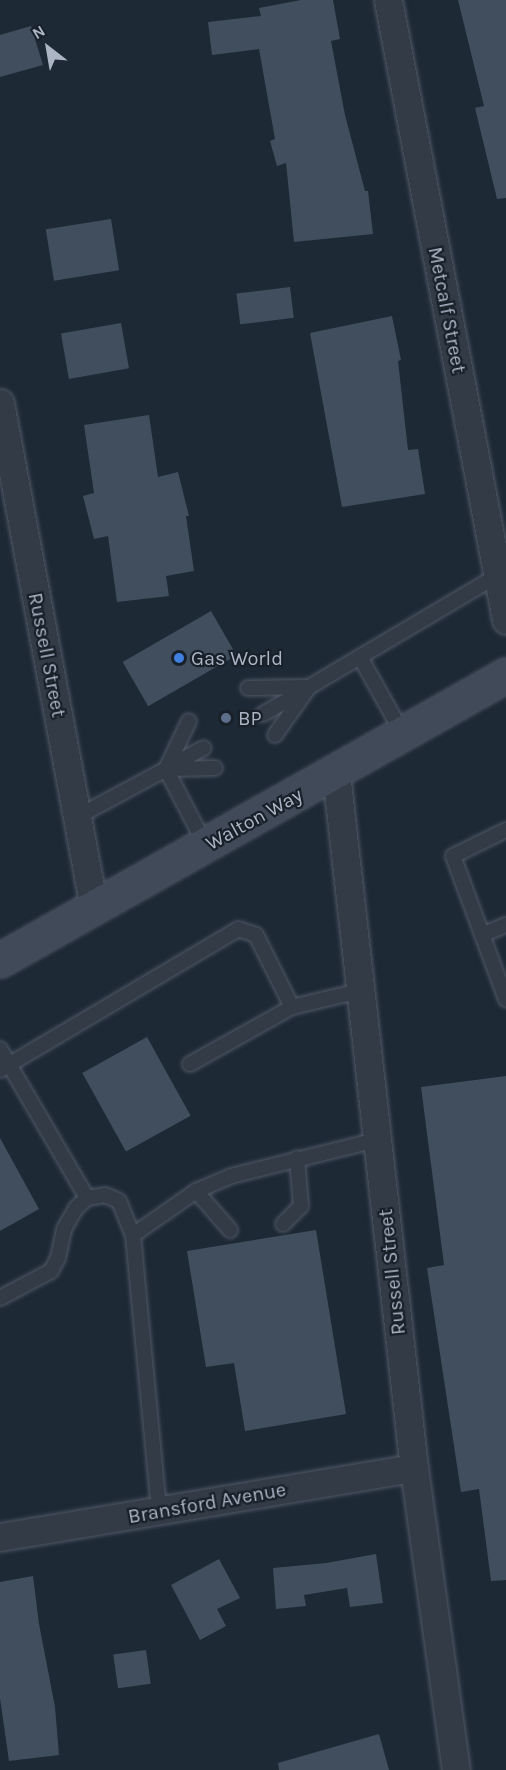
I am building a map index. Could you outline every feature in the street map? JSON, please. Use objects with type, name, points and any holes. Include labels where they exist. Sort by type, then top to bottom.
[{"type":"main road","name":"Walton Way","points":[[0,960],[336,773],[506,675]]},
{"type":"street","name":"Metcalf Street","points":[[388,0],[506,620]]},
{"type":"street","name":"Russell Street","points":[[0,403],[94,908]]},
{"type":"street","name":"Russell Street","points":[[336,773],[414,1468],[456,1770]]},
{"type":"street","name":"Bransford Avenue","points":[[0,1537],[414,1468]]},
{"type":"lane","points":[[263,714],[497,576]]},
{"type":"lane","points":[[360,657],[403,734]]},
{"type":"lane","points":[[248,688],[309,687]]},
{"type":"lane","points":[[275,735],[309,687]]},
{"type":"lane","points":[[166,769],[189,721]]},
{"type":"lane","points":[[77,817],[204,748]]},
{"type":"lane","points":[[166,769],[215,768]]},
{"type":"lane","points":[[166,769],[206,845]]},
{"type":"lane","points":[[506,830],[453,856],[506,999]]},
{"type":"lane","points":[[482,935],[506,925]]},
{"type":"lane","points":[[5,1068],[238,929],[256,935],[292,1007]]},
{"type":"lane","points":[[190,1064],[292,1007],[359,992]]},
{"type":"lane","points":[[0,1049],[5,1068],[87,1198]]},
{"type":"lane","points":[[133,1234],[196,1191],[231,1176],[377,1140]]},
{"type":"lane","points":[[283,1224],[301,1206],[297,1158]]},
{"type":"lane","points":[[196,1191],[230,1230]]},
{"type":"lane","points":[[0,1298],[51,1271],[58,1258],[64,1229],[76,1208],[87,1198],[105,1195],[119,1201],[133,1234],[159,1511]]},
{"type":"building","points":[[301,0],[333,0],[340,39],[331,41],[345,115],[365,191],[368,191],[373,234],[294,242],[286,163],[277,166],[270,141],[275,139],[259,49],[212,55],[208,22],[261,16],[259,8]]},
{"type":"building","points":[[458,0],[506,0],[506,198],[497,199],[475,108],[484,106]]},
{"type":"building","points":[[31,26],[43,65],[0,77],[0,35]]},
{"type":"building","points":[[111,219],[119,270],[54,281],[46,229]]},
{"type":"building","points":[[290,287],[294,318],[240,324],[236,294]]},
{"type":"building","points":[[392,316],[401,360],[398,361],[408,450],[418,449],[425,494],[342,507],[310,333]]},
{"type":"building","points":[[121,323],[129,368],[69,379],[61,334]]},
{"type":"building","points":[[149,415],[158,477],[178,472],[189,516],[186,516],[194,571],[166,576],[169,596],[117,602],[108,536],[94,539],[83,496],[94,493],[84,425]]},
{"type":"building","name":"Gas World","points":[[211,611],[236,655],[148,706],[123,662]]},
{"type":"building","points":[[147,1037],[191,1116],[126,1152],[82,1073]]},
{"type":"building","points":[[506,1076],[506,1580],[491,1581],[479,1489],[461,1492],[427,1268],[444,1265],[421,1087]]},
{"type":"building","points":[[0,1138],[39,1209],[0,1231]]},
{"type":"building","points":[[316,1230],[346,1414],[245,1431],[234,1363],[206,1367],[187,1251]]},
{"type":"building","points":[[376,1554],[383,1603],[350,1607],[347,1588],[304,1595],[306,1606],[276,1609],[273,1568],[326,1563]]},
{"type":"building","points":[[219,1559],[240,1598],[217,1609],[226,1626],[200,1640],[171,1585]]},
{"type":"building","points":[[33,1576],[39,1624],[55,1707],[59,1755],[9,1761],[0,1698],[0,1582]]},
{"type":"building","points":[[146,1650],[151,1684],[118,1688],[113,1655]]},
{"type":"building","points":[[379,1734],[389,1770],[279,1770],[278,1763]]},
{"type":"place","name":"Gas World","points":[[179,658]]},
{"type":"place","name":"BP","points":[[226,718]]}]
